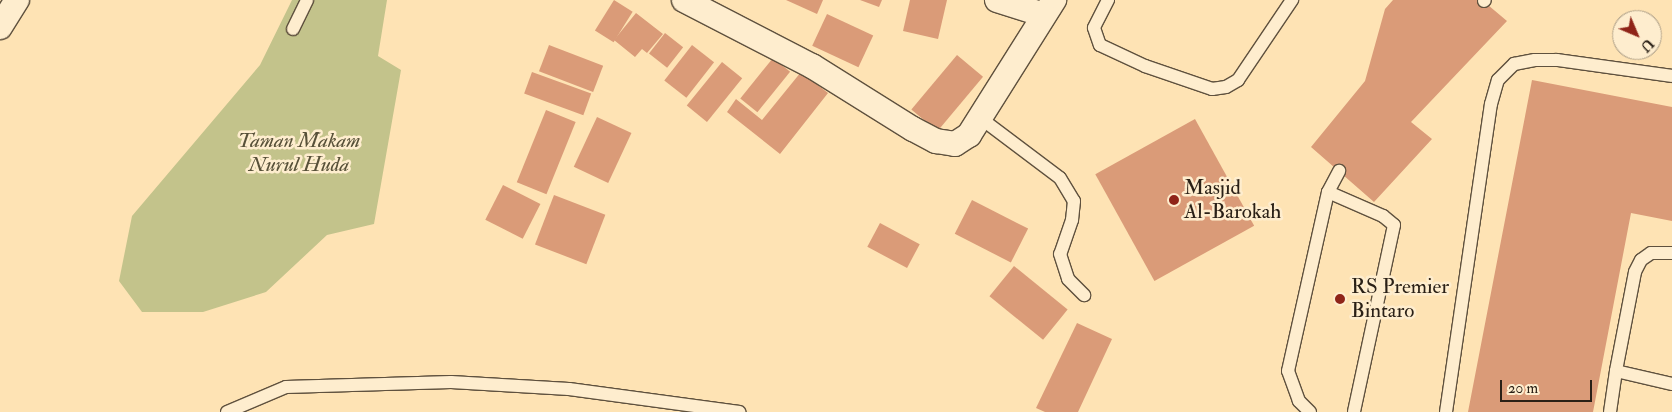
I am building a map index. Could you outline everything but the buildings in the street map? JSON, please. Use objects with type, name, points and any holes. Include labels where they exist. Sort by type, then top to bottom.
[{"type":"street","points":[[0,27],[17,0]]},
{"type":"street","points":[[684,0],[812,66],[936,141],[955,144],[974,126],[1049,7],[997,0]]},
{"type":"lane","points":[[292,29],[307,0]]},
{"type":"lane","points":[[1108,0],[1094,28],[1100,45],[1145,66],[1212,89],[1226,87],[1238,80],[1292,0]]},
{"type":"lane","points":[[1446,412],[1491,104],[1498,80],[1514,64],[1535,60],[1557,60],[1672,76]]},
{"type":"lane","points":[[974,126],[1060,178],[1074,201],[1072,220],[1060,254],[1068,279],[1084,295]]},
{"type":"lane","points":[[1310,412],[1298,401],[1288,371],[1328,192],[1338,171]]},
{"type":"lane","points":[[1328,192],[1383,216],[1394,225],[1354,412]]},
{"type":"lane","points":[[1610,412],[1635,272],[1641,260],[1651,253],[1672,253]]},
{"type":"lane","points":[[1616,371],[1672,384]]},
{"type":"lane","points":[[227,412],[286,387],[451,382],[569,389],[739,412]]},
{"type":"green space","name":"Taman Makam Nurul Huda","points":[[292,0],[387,0],[378,56],[401,70],[374,224],[327,235],[266,292],[203,312],[142,312],[119,281],[132,216],[260,65]]},
{"type":"place","name":"Masjid Al-Barokah","points":[[1174,200]]},
{"type":"place","name":"RS Premier Bintaro","points":[[1340,299]]}]
